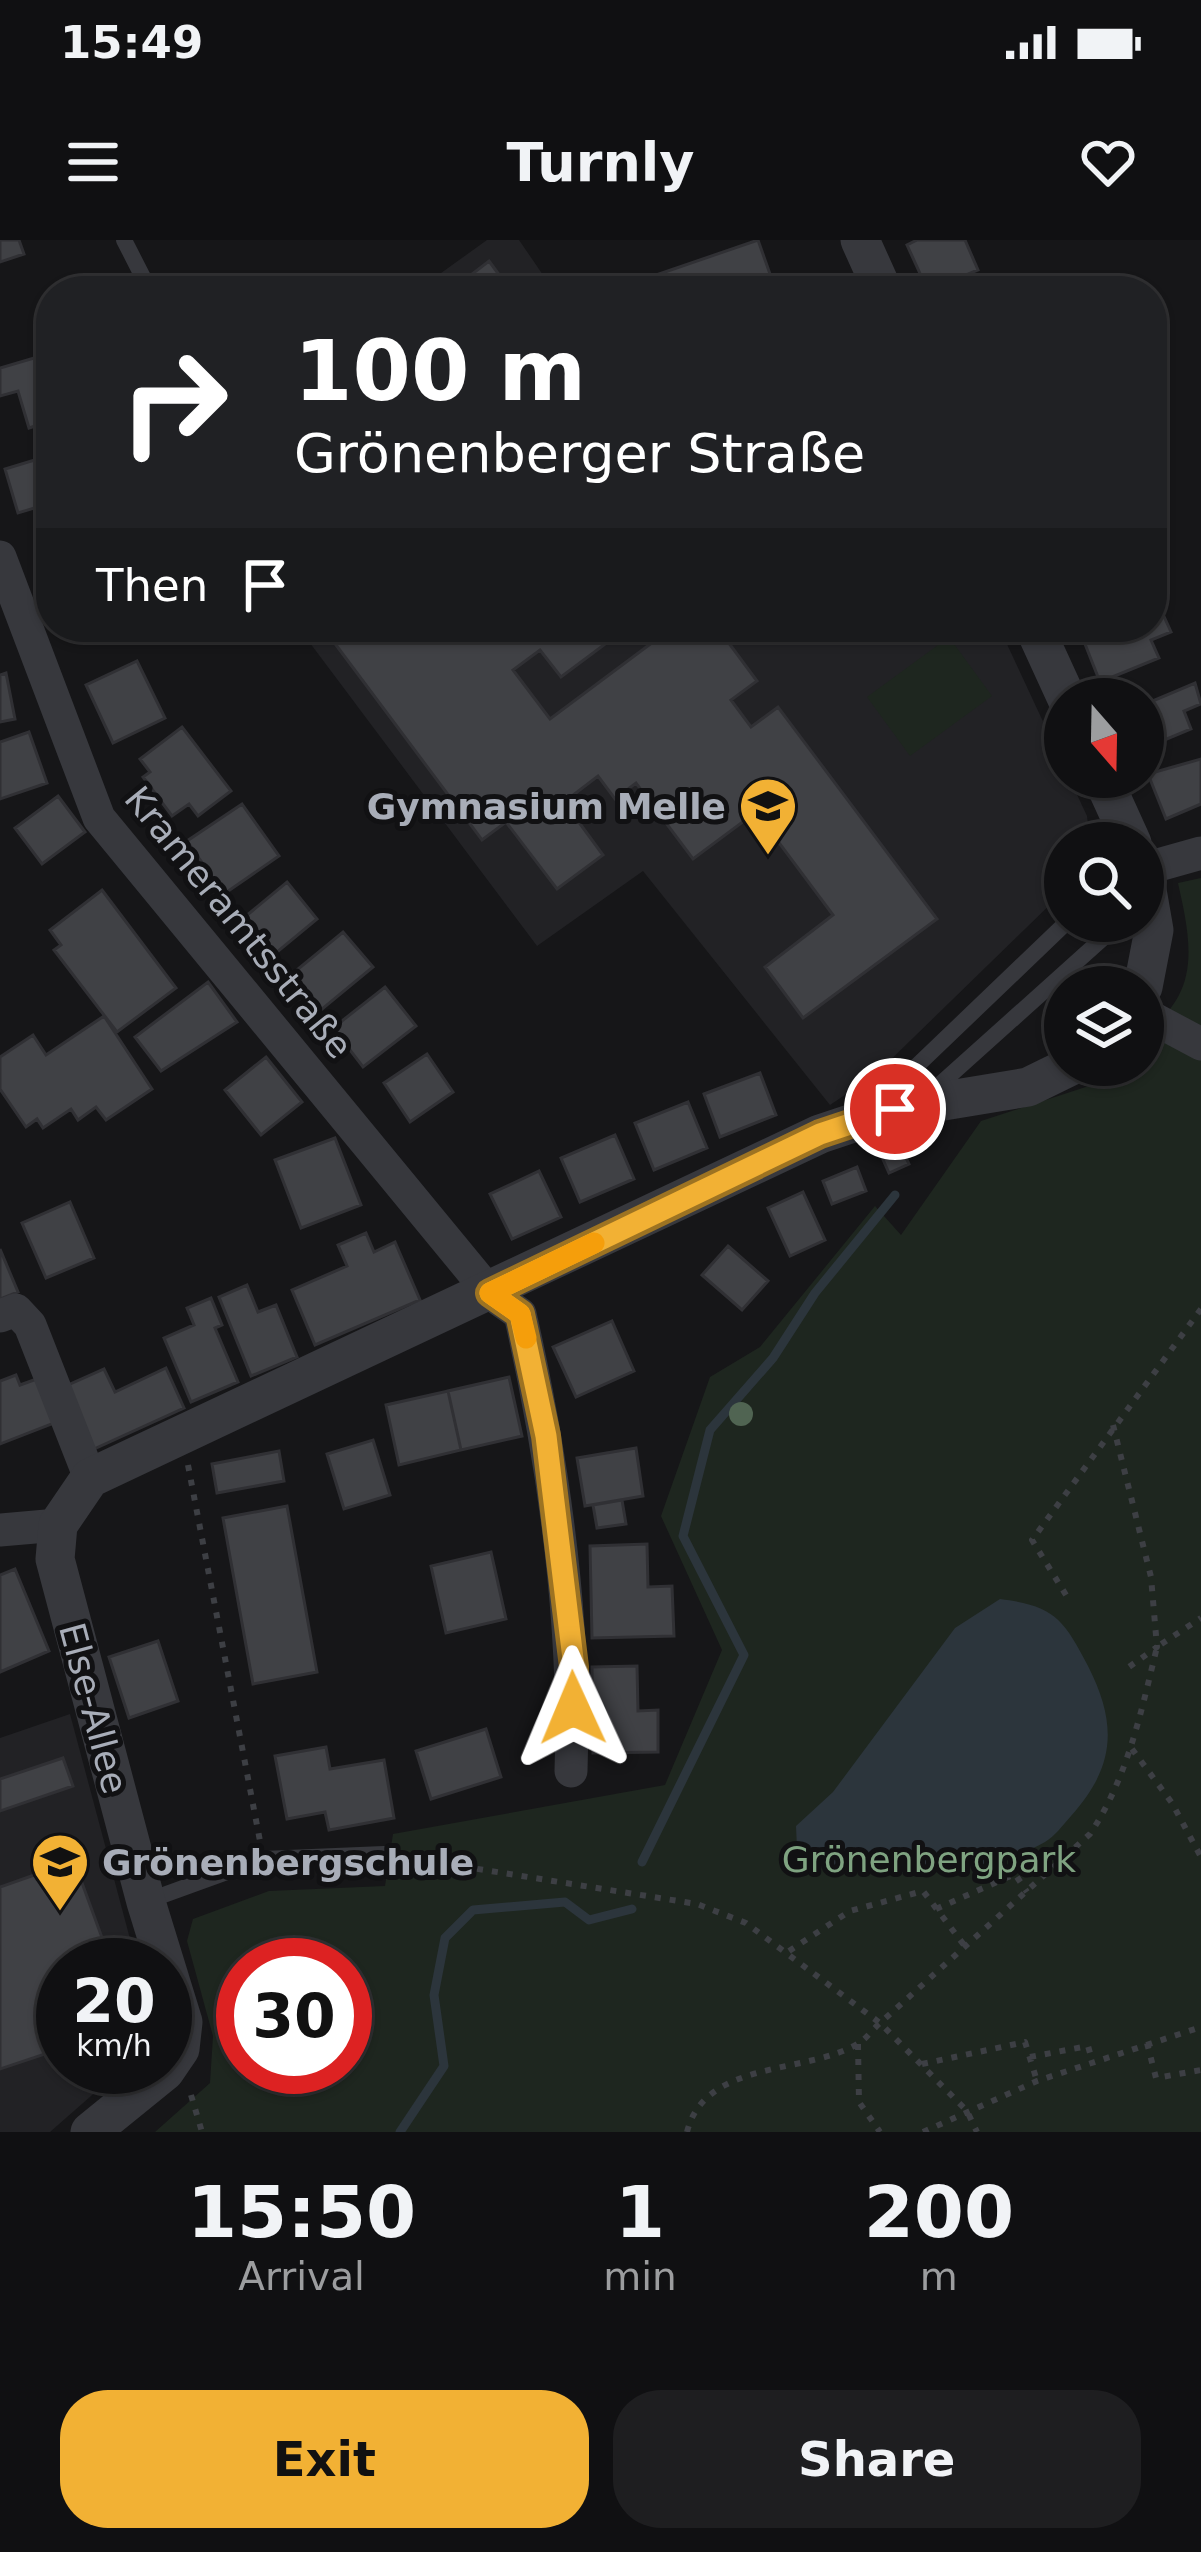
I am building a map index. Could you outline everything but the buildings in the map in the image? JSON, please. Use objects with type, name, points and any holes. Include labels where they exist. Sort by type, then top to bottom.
[{"type":"street","points":[[860,240],[876,276]]},
{"type":"street","name":"Krameramtsstraße","points":[[0,557],[99,818],[490,1293],[520,1314],[546,1436],[574,1667],[571,1771]]},
{"type":"street","points":[[1041,642],[1057,678]]},
{"type":"street","points":[[1164,876],[1201,853]]},
{"type":"street","points":[[1164,1024],[1201,1044]]},
{"type":"street","points":[[0,1531],[58,1525],[90,1478],[820,1134],[917,1105],[1028,1087],[1044,1079]]},
{"type":"street","points":[[0,1316],[16,1310],[30,1325],[90,1478]]},
{"type":"street","name":"Else-Allee","points":[[58,1525],[55,1559],[146,1902],[183,2022],[180,2049],[165,2071],[90,2132]]},
{"type":"lane","points":[[124,240],[142,276]]},
{"type":"lane","points":[[865,1118],[904,1074],[1045,942]]},
{"type":"lane","points":[[917,1105],[1088,942]]},
{"type":"lane","points":[[146,1902],[263,1859],[384,1854]]},
{"type":"path","points":[[1066,1595],[1032,1540],[1201,1310]]},
{"type":"path","points":[[687,2132],[704,2101],[731,2082],[858,2044],[1090,1834],[1109,1805],[1132,1748],[1157,1647],[1150,1577],[1114,1425]]},
{"type":"path","points":[[182,1438],[263,1859]]},
{"type":"path","points":[[1122,1672],[1201,1618]]},
{"type":"path","points":[[1132,1748],[1172,1803],[1201,1857]]},
{"type":"path","points":[[384,1854],[697,1904],[746,1923],[880,2023],[967,2111],[977,2132]]},
{"type":"path","points":[[936,1909],[1016,1874],[1027,1892]]},
{"type":"path","points":[[789,1952],[850,1911],[923,1891],[967,1949]]},
{"type":"path","points":[[923,2132],[1037,2081],[1201,2027]]},
{"type":"path","points":[[922,2064],[1025,2042],[1037,2081]]},
{"type":"path","points":[[1147,2043],[1156,2078],[1201,2070]]},
{"type":"path","points":[[858,2044],[859,2102],[880,2132]]},
{"type":"path","points":[[1030,2057],[1088,2046],[1093,2062]]},
{"type":"path","points":[[191,2094],[202,2132]]},
{"type":"shaded area","points":[[487,240],[519,240],[544,276],[437,276]]},
{"type":"shaded area","name":"Gymnasium Melle","points":[[309,642],[1006,642],[1044,724],[1044,798],[1079,798],[1087,816],[1088,822],[1044,822],[1044,910],[876,1074],[830,1105],[643,871],[537,946]]},
{"type":"shaded area","points":[[1000,1599],[1033,1606],[1055,1617],[1071,1636],[1098,1687],[1107,1745],[1104,1763],[1086,1798],[1045,1842],[1000,1860],[952,1869],[856,1871],[825,1864],[797,1848],[796,1826],[833,1792],[955,1628]]},
{"type":"shaded area","name":"Grönenbergschule","points":[[70,1714],[130,1938],[36,1938],[36,2094],[93,2094],[50,2132],[0,2132],[0,1738]]},
{"type":"green space","points":[[942,642],[953,642],[992,696],[910,756],[867,697]]},
{"type":"green space","name":"Grönenbergpark","points":[[1201,878],[1201,2132],[155,2132],[210,2083],[213,2036],[192,1959],[192,1938],[188,1938],[193,1919],[269,1891],[385,1886],[393,1834],[665,1785],[722,1650],[661,1516],[710,1377],[760,1347],[875,1206],[901,1235],[981,1121],[1089,1086],[1164,1086],[1164,1018],[1178,997],[1187,970],[1178,883]]},
{"type":"waterway","points":[[642,1862],[744,1655],[683,1536],[710,1430],[773,1358],[815,1293],[895,1195]]},
{"type":"waterway","points":[[400,2132],[444,2066],[434,1995],[445,1938],[473,1910],[565,1902],[589,1920],[632,1909]]},
{"type":"slow traffic","points":[[526,1338],[520,1314],[490,1293],[594,1243]]},
{"type":"place","name":"Gymnasium Melle","points":[[768,857]]},
{"type":"place","name":"Grönenbergschule","points":[[60,1913]]},
{"type":"route","points":[[573,1708],[574,1667],[541,1407],[520,1314],[490,1293],[820,1134],[895,1109]]}]
